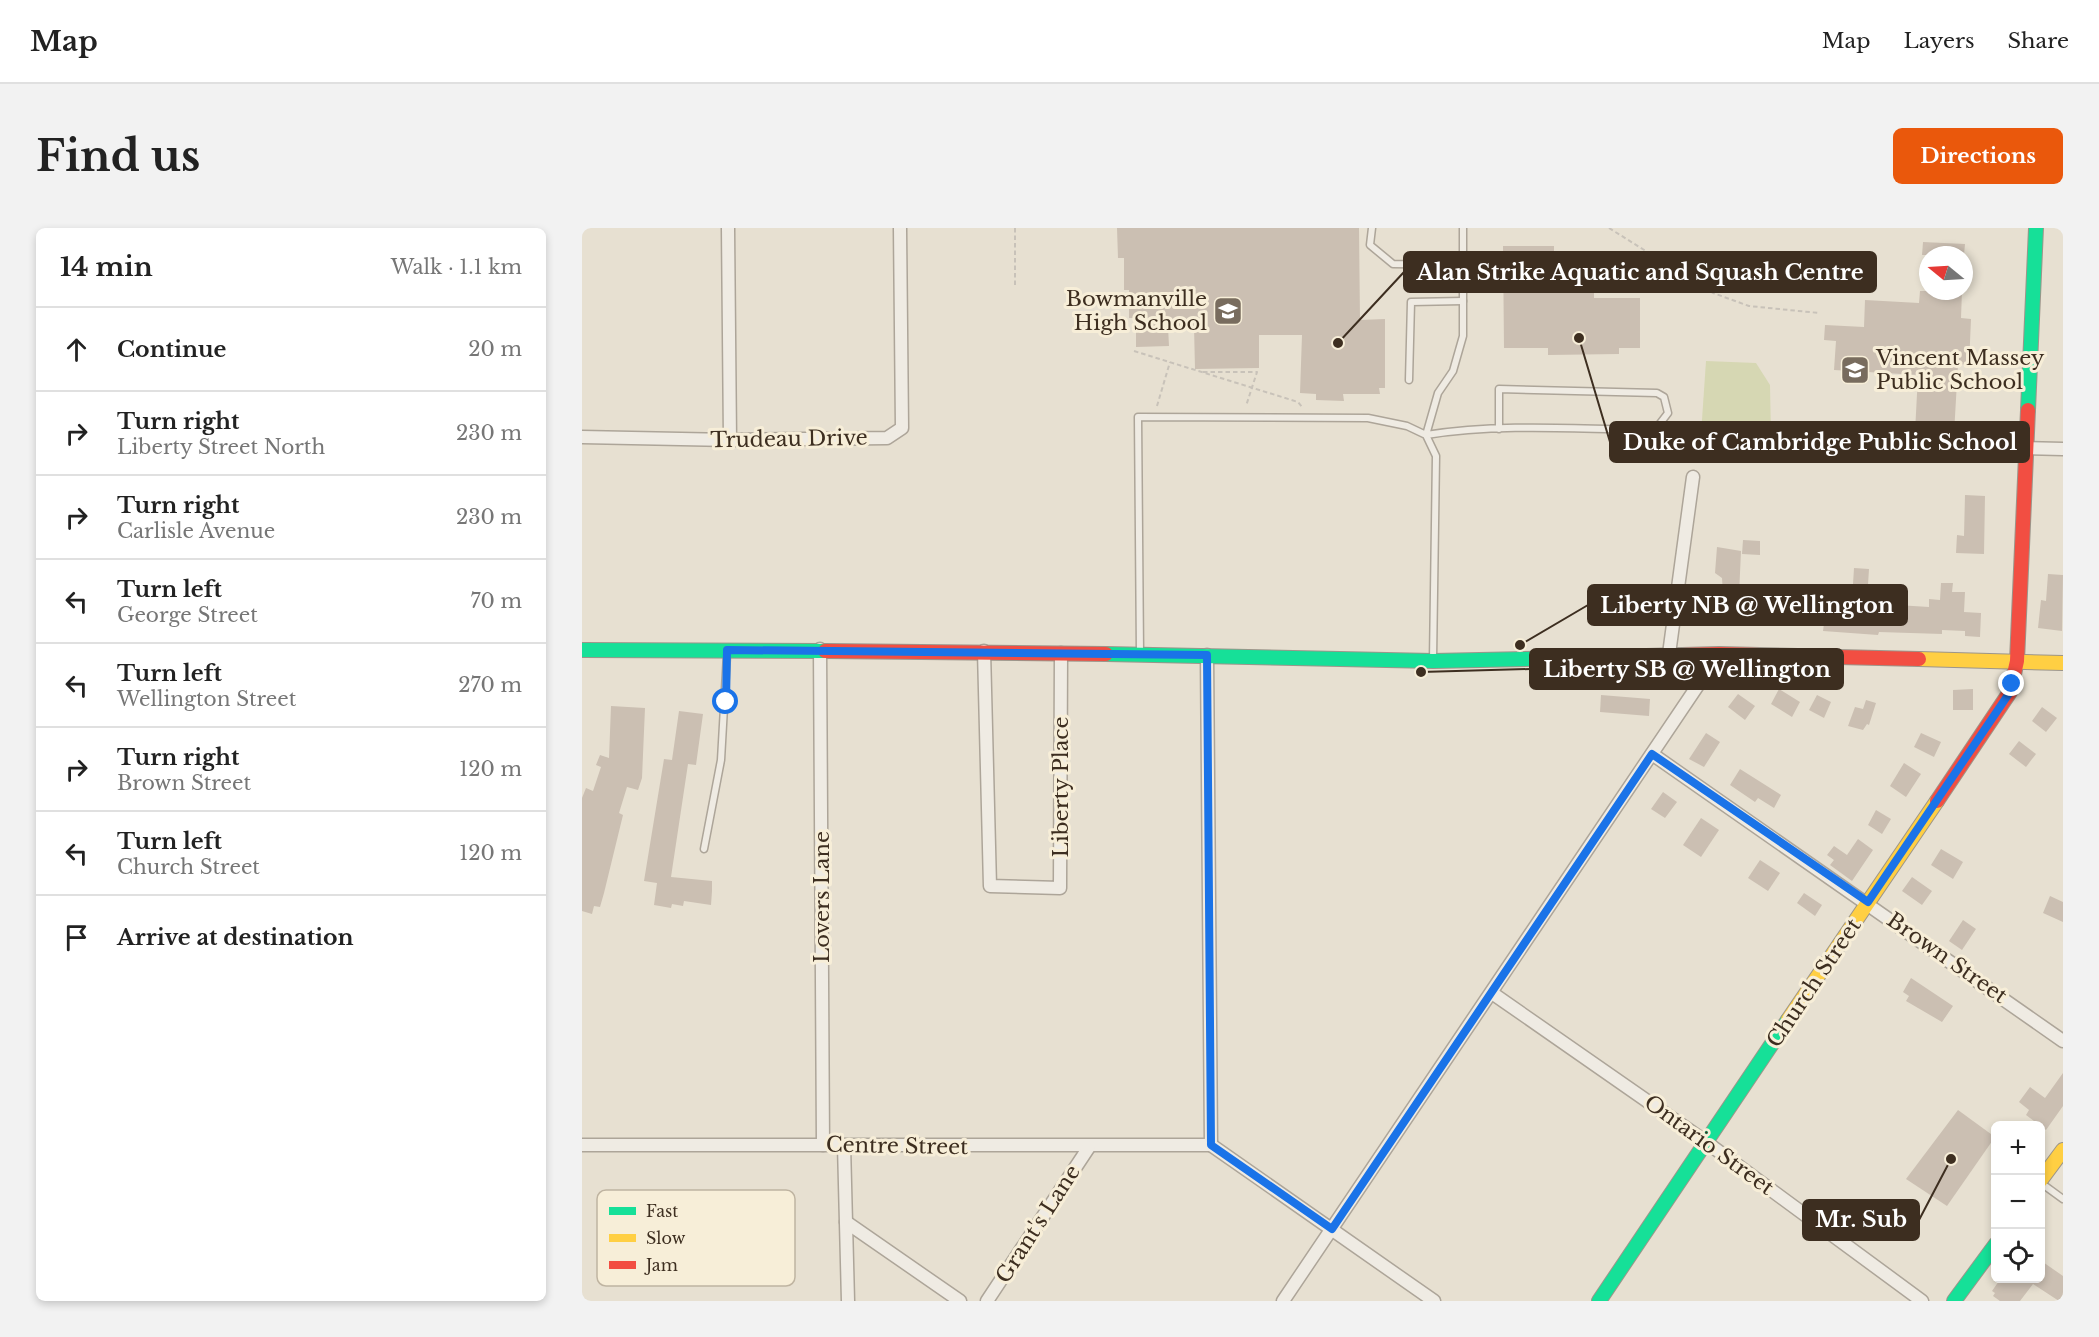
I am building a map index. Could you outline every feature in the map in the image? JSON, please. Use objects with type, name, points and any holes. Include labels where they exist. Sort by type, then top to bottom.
[{"type":"main road","name":"Church Street","points":[[1599,1301],[2010,692],[2017,661],[2036,228]]},
{"type":"main road","points":[[582,650],[984,651],[1433,661],[1719,654],[2063,663]]},
{"type":"main road","points":[[2045,1175],[2063,1150]]},
{"type":"main road","points":[[1954,1301],[1991,1250]]},
{"type":"street","points":[[728,228],[730,440]]},
{"type":"street","name":"Trudeau Drive","points":[[582,437],[730,440],[887,438],[902,428],[900,228]]},
{"type":"street","points":[[2026,448],[2063,449]]},
{"type":"street","points":[[1669,654],[1694,477]]},
{"type":"street","name":"Lovers Lane","points":[[820,649],[823,1145]]},
{"type":"street","name":"Liberty Place","points":[[984,651],[990,886],[1026,889],[1060,888],[1061,653]]},
{"type":"street","points":[[1283,1301],[1719,654]]},
{"type":"street","points":[[1207,655],[1211,1145],[1434,1301]]},
{"type":"street","name":"Brown Street","points":[[1652,754],[1868,902],[2063,1041]]},
{"type":"street","name":"Ontario Street","points":[[1492,993],[1706,1142],[1922,1301]]},
{"type":"street","name":"Centre Street","points":[[582,1145],[1089,1147],[1211,1145]]},
{"type":"street","points":[[844,1145],[848,1301]]},
{"type":"street","name":"Grant's Lane","points":[[987,1301],[1089,1147]]},
{"type":"street","points":[[846,1222],[960,1301]]},
{"type":"lane","points":[[1372,228],[1370,245],[1393,264],[1463,265]]},
{"type":"lane","points":[[1433,661],[1436,456],[1426,435],[1438,393],[1453,371],[1463,336],[1463,228]]},
{"type":"lane","points":[[1409,380],[1411,302],[1463,301]]},
{"type":"lane","points":[[1140,654],[1138,417],[1368,418],[1407,426],[1426,435],[1470,428],[1499,429],[1655,430],[1668,413],[1664,397],[1657,393],[1499,389],[1499,429]]},
{"type":"lane","points":[[704,849],[721,760],[727,650]]},
{"type":"lane","points":[[2045,1186],[2063,1199]]},
{"type":"path","points":[[1015,228],[1016,286]]},
{"type":"path","points":[[1609,228],[1713,293],[1749,306],[1819,313]]},
{"type":"path","points":[[1134,351],[1298,402],[1312,418]]},
{"type":"path","points":[[1154,417],[1170,362]]},
{"type":"path","points":[[1200,372],[1257,372],[1243,417]]},
{"type":"green space","points":[[1706,361],[1756,363],[1770,385],[1771,436],[1701,434]]},
{"type":"building","points":[[1117,228],[1359,228],[1360,320],[1385,319],[1385,388],[1379,388],[1380,394],[1343,394],[1344,401],[1316,400],[1316,394],[1300,393],[1302,335],[1259,335],[1259,368],[1195,369],[1194,326],[1168,327],[1169,346],[1136,347],[1136,318],[1129,318],[1129,290],[1124,290],[1124,258],[1118,258]]},
{"type":"building","points":[[1923,242],[1965,244],[1965,246],[1923,246]]},
{"type":"building","points":[[1503,246],[1554,246],[1554,272],[1594,271],[1594,298],[1640,298],[1640,348],[1619,348],[1619,354],[1548,355],[1548,348],[1504,348]]},
{"type":"building","points":[[1865,300],[1919,303],[1919,300],[1962,300],[1961,318],[1971,319],[1969,365],[1958,364],[1954,434],[1965,435],[1964,459],[1906,456],[1907,431],[1915,432],[1918,375],[1834,370],[1836,341],[1824,340],[1825,325],[1864,327]]},
{"type":"building","points":[[1965,495],[1985,496],[1984,554],[1956,553],[1957,535],[1964,536]]},
{"type":"building","points":[[1743,540],[1760,541],[1760,555],[1742,554]]},
{"type":"building","points":[[1717,547],[1741,551],[1739,595],[1723,593],[1722,578],[1715,573]]},
{"type":"building","points":[[1854,568],[1869,569],[1868,585],[1853,584]]},
{"type":"building","points":[[2048,574],[2063,575],[2062,631],[2038,628],[2041,600],[2046,601]]},
{"type":"building","points":[[1941,583],[1953,583],[1952,592],[1965,592],[1964,612],[1981,613],[1980,637],[1965,636],[1965,631],[1942,630],[1942,634],[1879,632],[1878,635],[1823,631],[1826,609],[1856,613],[1857,608],[1896,611],[1897,605],[1929,607],[1929,599],[1940,600]]},
{"type":"building","points":[[1786,585],[1806,587],[1803,614],[1782,611]]},
{"type":"building","points":[[1779,689],[1800,702],[1792,717],[1771,704]]},
{"type":"building","points":[[1973,689],[1973,710],[1953,710],[1953,690]]},
{"type":"building","points":[[1738,694],[1755,706],[1745,720],[1728,707]]},
{"type":"building","points":[[1601,695],[1650,699],[1649,716],[1600,712]]},
{"type":"building","points":[[1817,695],[1831,702],[1824,718],[1809,710]]},
{"type":"building","points":[[1866,700],[1876,703],[1869,725],[1867,724],[1863,730],[1848,726],[1855,707],[1863,709]]},
{"type":"building","points":[[611,706],[645,708],[642,778],[638,790],[627,787],[619,813],[623,815],[604,893],[600,907],[594,906],[592,914],[582,911],[582,798],[586,788],[593,791],[601,767],[596,765],[600,755],[609,758]]},
{"type":"building","points":[[2042,707],[2057,718],[2046,732],[2032,721]]},
{"type":"building","points":[[679,711],[703,714],[696,765],[688,764],[671,877],[712,881],[712,891],[711,905],[684,901],[683,906],[672,904],[671,908],[654,905],[657,883],[644,881],[664,759],[672,760]]},
{"type":"building","points":[[1706,733],[1720,742],[1704,767],[1689,759]]},
{"type":"building","points":[[1921,733],[1941,742],[1934,757],[1914,747]]},
{"type":"building","points":[[2019,741],[2036,754],[2026,767],[2009,754]]},
{"type":"building","points":[[1904,763],[1921,774],[1906,797],[1890,786]]},
{"type":"building","points":[[1740,769],[1781,795],[1774,808],[1758,798],[1755,802],[1730,785]]},
{"type":"building","points":[[1663,792],[1677,802],[1665,818],[1651,809]]},
{"type":"building","points":[[1876,810],[1891,819],[1882,834],[1868,825]]},
{"type":"building","points":[[1701,818],[1719,830],[1701,857],[1683,845]]},
{"type":"building","points":[[1858,839],[1873,850],[1852,881],[1830,865],[1834,860],[1827,855],[1834,846],[1847,855]]},
{"type":"building","points":[[1941,849],[1963,862],[1953,879],[1931,865]]},
{"type":"building","points":[[1760,860],[1780,873],[1768,891],[1748,878]]},
{"type":"building","points":[[1912,877],[1932,891],[1922,905],[1902,891]]},
{"type":"building","points":[[1804,893],[1822,905],[1815,916],[1797,903]]},
{"type":"building","points":[[2050,896],[2063,902],[2063,922],[2043,913]]},
{"type":"building","points":[[1963,920],[1976,929],[1962,950],[1949,941]]},
{"type":"building","points":[[1911,978],[1953,1006],[1942,1022],[1906,1001],[1909,996],[1903,992]]},
{"type":"building","points":[[2063,1073],[2063,1106],[2046,1130],[2045,1121],[2034,1121],[2026,1115],[2029,1110],[2019,1102],[2030,1087],[2045,1098]]},
{"type":"building","points":[[1958,1110],[1991,1134],[1991,1143],[1947,1206],[1906,1179]]},
{"type":"building","points":[[2045,1263],[2063,1276],[2063,1296],[2059,1301],[2033,1284],[2020,1301],[2000,1301],[1993,1296],[1995,1293],[1992,1291],[1998,1283],[2045,1283]]},
{"type":"traffic: fast","points":[[2028,410],[2036,228]]},
{"type":"traffic: fast","points":[[582,650],[825,651]]},
{"type":"traffic: fast","points":[[1106,654],[1433,661],[1610,657]]},
{"type":"traffic: fast","points":[[1599,1301],[1788,1020]]},
{"type":"traffic: fast","points":[[1954,1301],[1991,1251]]},
{"type":"traffic: slow","points":[[1919,659],[2063,663]]},
{"type":"traffic: slow","points":[[1788,1020],[1937,801]]},
{"type":"traffic: slow","points":[[2044,1175],[2063,1150]]},
{"type":"traffic: jam","points":[[1937,801],[2010,692],[2017,661],[2028,410]]},
{"type":"traffic: jam","points":[[825,651],[1106,654]]},
{"type":"traffic: jam","points":[[1610,657],[1719,654],[1919,659]]},
{"type":"place","name":"Bowmanville High School","points":[[1228,311]]},
{"type":"place","name":"Duke of Cambridge Public School","points":[[1579,338]]},
{"type":"place","name":"Alan Strike Aquatic and Squash Centre","points":[[1338,343]]},
{"type":"place","name":"Vincent Massey Public School","points":[[1855,370]]},
{"type":"place","name":"Liberty NB @ Wellington","points":[[1520,645]]},
{"type":"place","name":"Liberty SB @ Wellington","points":[[1421,672]]},
{"type":"place","name":"Mr. Sub","points":[[1951,1159]]},
{"type":"route","points":[[726,702],[727,650],[820,649],[1207,655],[1211,1145],[1332,1229],[1652,754],[1868,902],[2010,692],[2012,684]]}]
